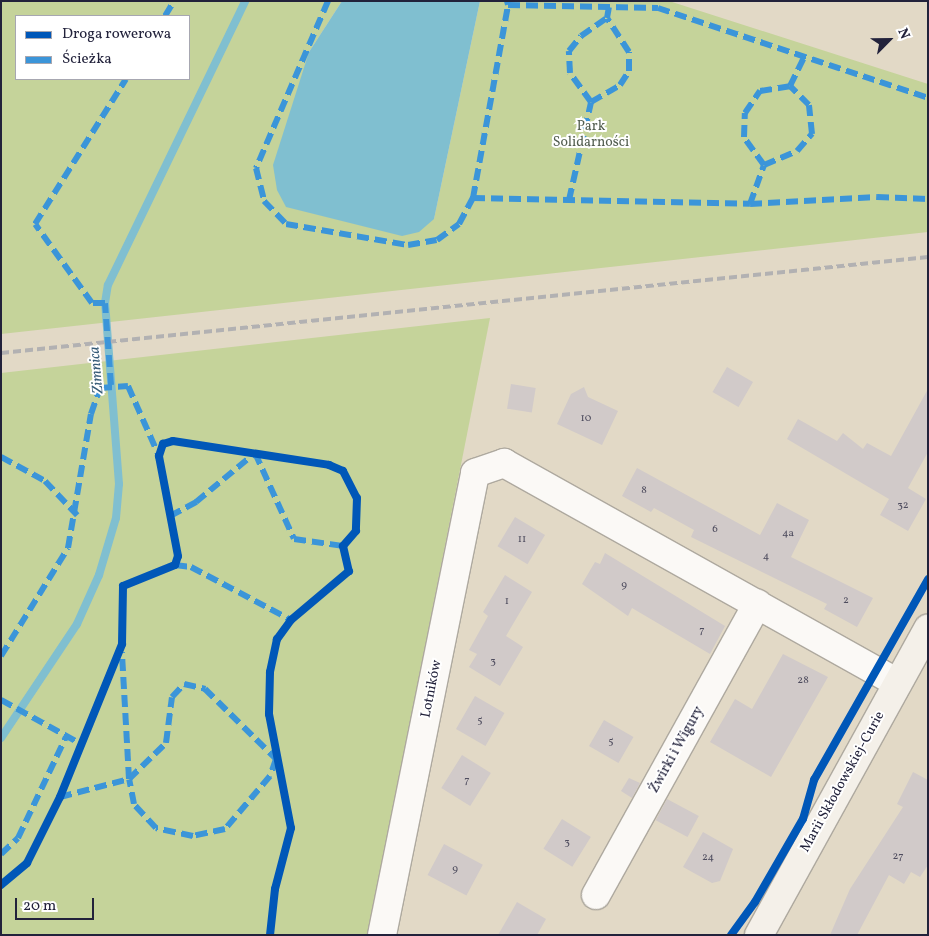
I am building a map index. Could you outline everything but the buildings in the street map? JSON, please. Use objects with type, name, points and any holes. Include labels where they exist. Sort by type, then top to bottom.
[{"type":"street","name":"Lotników","points":[[382,935],[475,472],[504,464],[757,604]]},
{"type":"street","points":[[757,604],[898,683]]},
{"type":"street","name":"Żwirki i Wigury","points":[[596,895],[757,604]]},
{"type":"street","name":"Marii Skłodowskiej-Curie","points":[[759,935],[928,629]]},
{"type":"green space","name":"Park Solidarności","points":[[1,1],[342,1],[309,52],[434,219],[480,1],[669,1],[928,84],[928,232],[1,334]]},
{"type":"green space","points":[[490,318],[368,935],[1,935],[1,373]]},
{"type":"water","points":[[342,1],[480,1],[434,219],[419,232],[402,236],[286,207],[277,190],[273,165],[309,52]]},
{"type":"waterway","name":"Zimnica","points":[[1,738],[77,624],[99,575],[116,518],[119,484],[105,303],[108,285],[245,1]]},
{"type":"railway","points":[[1,353],[928,257]]},
{"type":"marked path","points":[[166,15],[174,1]]},
{"type":"marked path","points":[[328,1],[256,168],[264,201],[286,224],[408,245],[437,240],[459,224],[473,198],[508,5]]},
{"type":"marked path","points":[[507,1],[508,5],[658,8],[928,98]]},
{"type":"marked path","points":[[569,200],[591,102],[570,73],[569,51],[581,36],[607,18],[609,7]]},
{"type":"marked path","points":[[591,102],[620,85],[629,71],[629,52],[607,18]]},
{"type":"marked path","points":[[750,204],[764,165],[797,151],[812,134],[809,105],[790,86],[805,55]]},
{"type":"marked path","points":[[111,385],[105,303],[92,303],[35,224],[125,80]]},
{"type":"marked path","points":[[764,165],[744,137],[745,113],[760,91],[790,86]]},
{"type":"marked path","points":[[473,198],[750,204],[877,197],[928,199]]},
{"type":"marked path","points":[[1,656],[68,548],[91,414],[100,388],[128,386],[159,456]]},
{"type":"marked path","points":[[170,516],[196,502],[255,453],[294,539],[343,546]]},
{"type":"marked path","points":[[1,457],[45,481],[77,515]]},
{"type":"marked path","points":[[175,565],[191,567],[291,620]]},
{"type":"marked path","points":[[60,797],[129,779],[166,743],[172,697],[184,684],[205,689],[276,759],[270,776],[225,829],[193,836],[156,828],[134,804],[129,779],[122,652]]},
{"type":"marked path","points":[[1,700],[81,744]]},
{"type":"marked path","points":[[1,854],[18,838],[66,737]]},
{"type":"cycle path","points":[[1,885],[27,863],[60,797],[122,644],[123,586],[175,565],[178,556],[159,456],[163,444],[173,441],[329,465],[343,471],[357,498],[356,531],[343,546],[349,571],[291,620],[277,639],[270,672],[269,714],[291,828],[275,889],[270,935]]},
{"type":"cycle path","points":[[731,935],[755,902],[803,819],[814,780],[928,579]]}]
